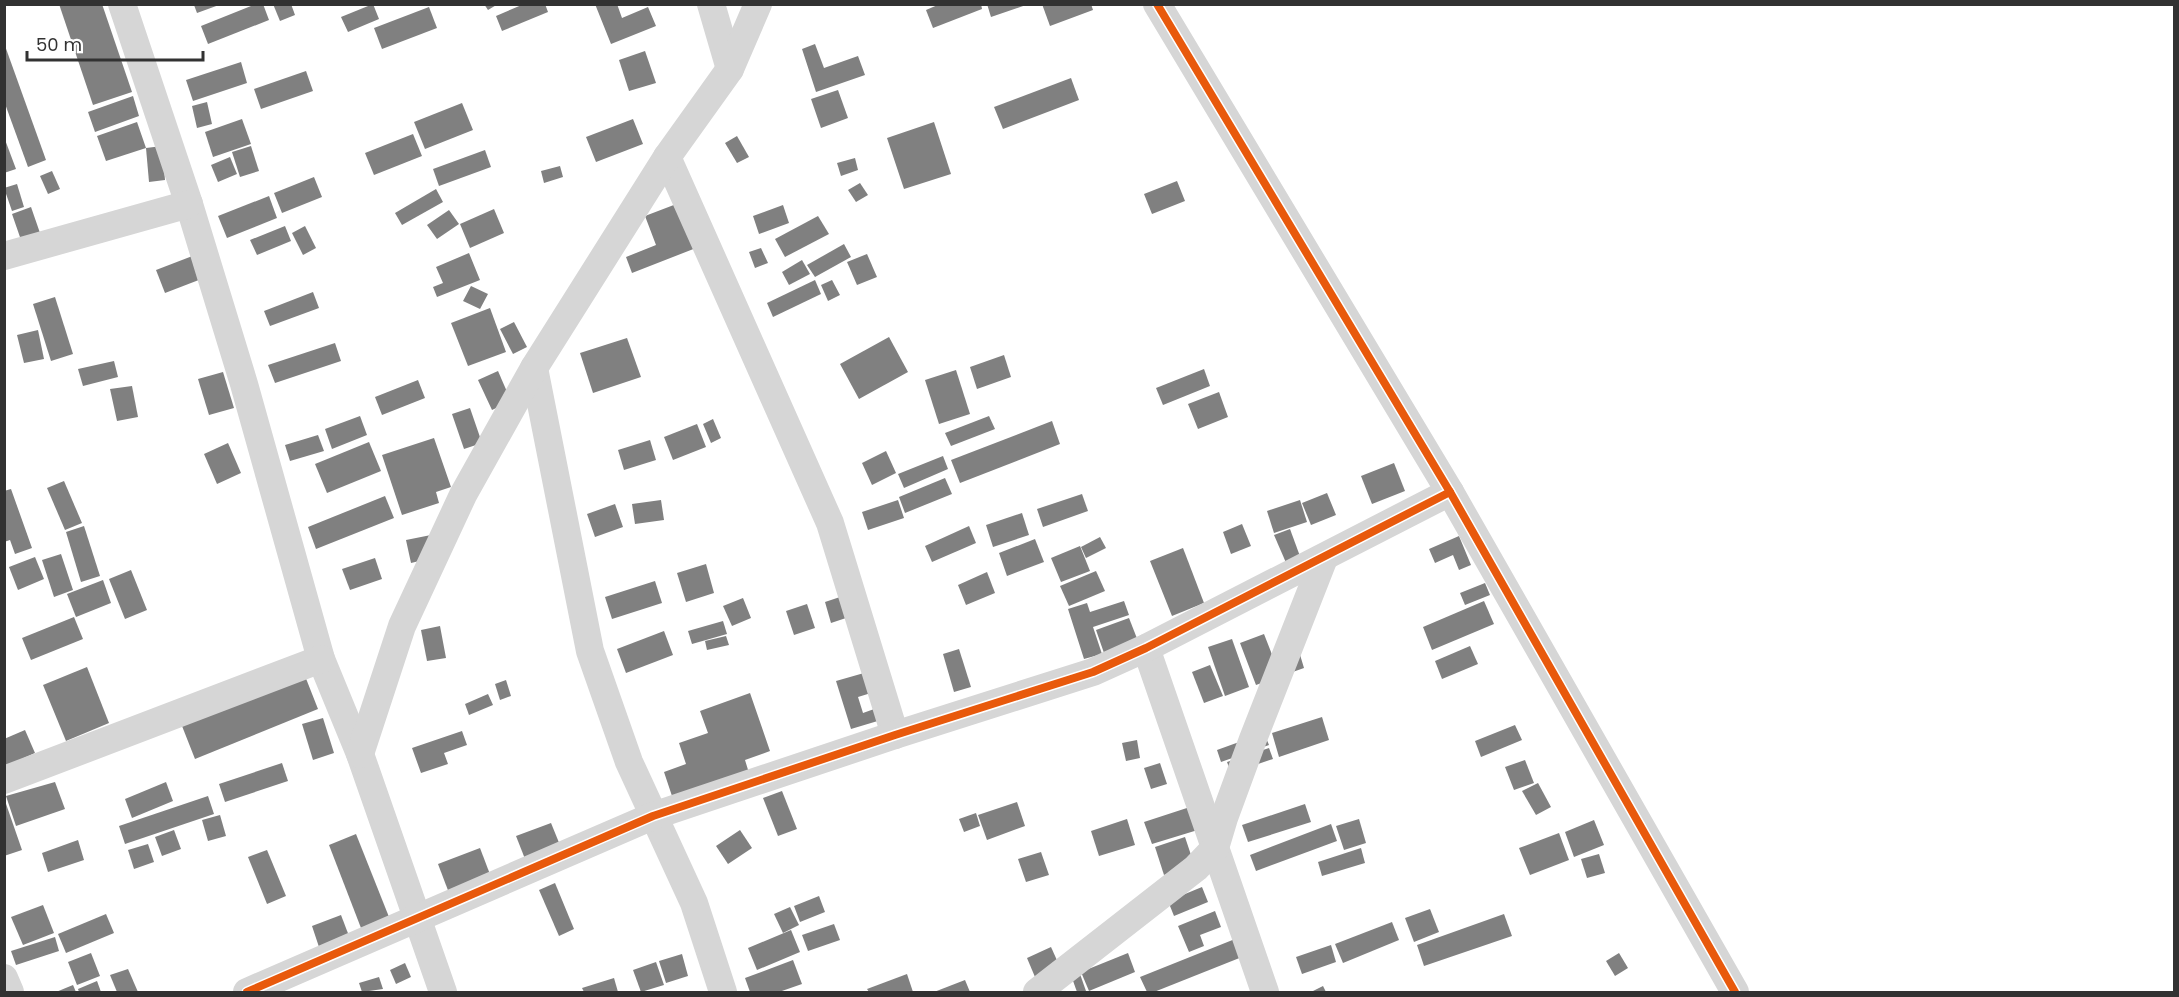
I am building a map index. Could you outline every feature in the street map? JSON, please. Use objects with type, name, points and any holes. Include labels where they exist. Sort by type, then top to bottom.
[{"type":"street","points":[[122,4],[189,204],[244,384],[321,659],[360,754],[443,993]]},
{"type":"street","points":[[711,4],[730,69]]},
{"type":"street","points":[[360,754],[402,626],[463,495],[534,368],[667,157],[730,69],[758,4]]},
{"type":"street","points":[[1157,4],[1450,492],[1735,993]]},
{"type":"street","points":[[667,157],[830,523],[896,735]]},
{"type":"street","points":[[4,256],[189,204]]},
{"type":"street","points":[[534,368],[590,651],[629,762],[694,903],[723,993]]},
{"type":"street","points":[[247,993],[653,816],[1093,672],[1146,648],[1450,492]]},
{"type":"street","points":[[1037,993],[1196,868],[1215,848],[1253,739],[1324,558]]},
{"type":"street","points":[[1146,648],[1265,993]]},
{"type":"street","points":[[4,780],[321,659]]},
{"type":"street","points":[[4,978],[10,993]]},
{"type":"building","points":[[59,4],[102,4],[132,92],[93,105]]},
{"type":"building","points":[[256,4],[263,4],[269,20],[208,44],[201,26]]},
{"type":"building","points":[[273,4],[291,4],[295,15],[280,21]]},
{"type":"building","points":[[373,4],[379,19],[348,32],[341,17]]},
{"type":"building","points":[[484,4],[498,4],[488,10]]},
{"type":"building","points":[[524,4],[545,4],[548,12],[502,31],[496,16]]},
{"type":"building","points":[[595,4],[617,4],[622,18],[648,7],[656,26],[611,44]]},
{"type":"building","points":[[940,4],[981,4],[982,9],[933,28],[926,10]]},
{"type":"building","points":[[987,4],[1026,4],[1026,5],[991,17]]},
{"type":"building","points":[[1042,4],[1091,4],[1093,10],[1050,26]]},
{"type":"building","points":[[194,5],[219,5],[197,13]]},
{"type":"building","points":[[429,7],[437,28],[382,49],[374,28]]},
{"type":"building","points":[[4,43],[46,160],[28,167],[4,101]]},
{"type":"building","points":[[815,44],[824,68],[858,56],[865,75],[816,92],[802,49]]},
{"type":"building","points":[[645,51],[656,83],[629,91],[619,60]]},
{"type":"building","points":[[241,62],[247,83],[193,101],[186,80]]},
{"type":"building","points":[[306,71],[313,91],[261,109],[254,89]]},
{"type":"building","points":[[1071,78],[1079,100],[1003,129],[994,107]]},
{"type":"building","points":[[838,90],[848,118],[821,128],[811,99]]},
{"type":"building","points":[[133,96],[139,116],[95,132],[88,112]]},
{"type":"building","points":[[207,102],[212,124],[197,128],[192,106]]},
{"type":"building","points":[[462,103],[473,130],[425,149],[414,122]]},
{"type":"building","points":[[242,119],[251,144],[213,157],[205,132]]},
{"type":"building","points":[[633,119],[643,144],[596,162],[586,137]]},
{"type":"building","points":[[137,122],[146,148],[106,161],[97,136]]},
{"type":"building","points":[[934,122],[951,174],[904,189],[887,138]]},
{"type":"building","points":[[413,134],[422,156],[374,175],[365,153]]},
{"type":"building","points":[[737,136],[749,157],[737,163],[725,143]]},
{"type":"building","points":[[4,137],[16,169],[4,173]]},
{"type":"building","points":[[162,146],[165,180],[149,182],[146,148]]},
{"type":"building","points":[[251,146],[259,171],[240,177],[232,152]]},
{"type":"building","points":[[485,150],[491,167],[439,186],[433,169]]},
{"type":"building","points":[[230,157],[237,174],[218,182],[211,165]]},
{"type":"building","points":[[855,158],[858,170],[841,176],[837,163]]},
{"type":"building","points":[[560,166],[563,177],[544,183],[541,171]]},
{"type":"building","points":[[52,171],[60,189],[48,194],[40,176]]},
{"type":"building","points":[[314,177],[322,197],[282,213],[274,193]]},
{"type":"building","points":[[1177,181],[1185,201],[1152,214],[1144,194]]},
{"type":"building","points":[[860,183],[868,195],[856,202],[848,190]]},
{"type":"building","points":[[17,184],[24,207],[12,211],[4,188]]},
{"type":"building","points":[[436,189],[443,202],[402,225],[395,213]]},
{"type":"building","points":[[269,196],[277,218],[227,238],[218,216]]},
{"type":"building","points":[[679,203],[696,248],[632,273],[626,257],[656,245],[645,216]]},
{"type":"building","points":[[783,205],[789,223],[759,234],[753,216]]},
{"type":"building","points":[[31,207],[40,233],[21,240],[12,214]]},
{"type":"building","points":[[494,209],[504,233],[470,248],[460,224]]},
{"type":"building","points":[[449,210],[459,224],[437,239],[427,225]]},
{"type":"building","points":[[818,216],[829,234],[785,257],[775,239]]},
{"type":"building","points":[[285,226],[291,241],[257,255],[250,240]]},
{"type":"building","points":[[305,226],[316,248],[303,255],[292,233]]},
{"type":"building","points":[[844,244],[851,257],[815,277],[807,265]]},
{"type":"building","points":[[761,248],[768,263],[755,268],[749,252]]},
{"type":"building","points":[[469,253],[480,280],[437,297],[433,287],[443,283],[436,267]]},
{"type":"building","points":[[867,254],[877,277],[857,285],[847,262]]},
{"type":"building","points":[[195,255],[204,278],[165,293],[156,270]]},
{"type":"building","points":[[802,260],[810,274],[789,285],[782,272]]},
{"type":"building","points":[[815,280],[821,294],[773,317],[767,303]]},
{"type":"building","points":[[832,280],[840,295],[828,301],[821,285]]},
{"type":"building","points":[[471,286],[488,294],[480,309],[463,301]]},
{"type":"building","points":[[313,292],[319,308],[270,326],[264,311]]},
{"type":"building","points":[[55,297],[73,354],[51,361],[33,304]]},
{"type":"building","points":[[490,308],[506,352],[468,366],[451,323]]},
{"type":"building","points":[[514,322],[527,347],[513,354],[500,329]]},
{"type":"building","points":[[38,330],[44,359],[24,363],[17,335]]},
{"type":"building","points":[[889,337],[908,372],[859,399],[840,364]]},
{"type":"building","points":[[627,338],[641,377],[593,393],[580,353]]},
{"type":"building","points":[[335,343],[341,361],[275,383],[268,365]]},
{"type":"building","points":[[1004,355],[1011,377],[977,389],[970,367]]},
{"type":"building","points":[[114,361],[118,377],[83,386],[78,369]]},
{"type":"building","points":[[1204,369],[1210,386],[1163,405],[1156,388]]},
{"type":"building","points":[[956,370],[970,414],[939,424],[925,380]]},
{"type":"building","points":[[498,371],[511,401],[492,410],[478,380]]},
{"type":"building","points":[[223,372],[234,408],[209,415],[198,379]]},
{"type":"building","points":[[418,380],[425,398],[382,415],[375,397]]},
{"type":"building","points":[[132,386],[138,417],[117,421],[110,389]]},
{"type":"building","points":[[1219,392],[1228,417],[1198,429],[1188,404]]},
{"type":"building","points":[[470,408],[482,443],[464,449],[452,414]]},
{"type":"building","points":[[360,416],[367,435],[332,449],[325,429]]},
{"type":"building","points":[[989,416],[995,429],[951,446],[945,433]]},
{"type":"building","points":[[713,419],[721,438],[711,443],[703,424]]},
{"type":"building","points":[[1052,421],[1060,444],[960,483],[951,460]]},
{"type":"building","points":[[697,424],[706,447],[673,460],[664,437]]},
{"type":"building","points":[[318,435],[324,451],[290,461],[285,445]]},
{"type":"building","points":[[434,438],[451,487],[436,492],[439,503],[402,515],[382,455]]},
{"type":"building","points":[[650,440],[656,460],[624,470],[618,450]]},
{"type":"building","points":[[369,442],[381,471],[327,493],[315,464]]},
{"type":"building","points":[[228,443],[241,473],[217,484],[204,454]]},
{"type":"building","points":[[886,451],[896,473],[872,485],[862,463]]},
{"type":"building","points":[[943,456],[948,469],[904,488],[898,474]]},
{"type":"building","points":[[1394,463],[1405,491],[1372,504],[1361,476]]},
{"type":"building","points":[[945,478],[952,494],[905,513],[899,497]]},
{"type":"building","points":[[64,481],[82,523],[65,530],[47,488]]},
{"type":"building","points":[[11,489],[32,548],[15,554],[10,540],[4,542],[4,491]]},
{"type":"building","points":[[1327,493],[1336,515],[1311,525],[1302,503]]},
{"type":"building","points":[[1082,494],[1088,511],[1043,527],[1037,509]]},
{"type":"building","points":[[385,496],[394,518],[316,549],[308,527]]},
{"type":"building","points":[[661,500],[664,520],[635,524],[632,504]]},
{"type":"building","points":[[898,500],[904,518],[868,530],[862,512]]},
{"type":"building","points":[[1300,500],[1307,522],[1274,533],[1267,511]]},
{"type":"building","points":[[615,504],[623,527],[595,537],[587,514]]},
{"type":"building","points":[[1022,513],[1029,535],[993,547],[986,525]]},
{"type":"building","points":[[1242,524],[1251,546],[1231,554],[1223,532]]},
{"type":"building","points":[[84,526],[100,576],[81,582],[66,532]]},
{"type":"building","points":[[969,526],[976,543],[932,562],[925,546]]},
{"type":"building","points":[[1290,529],[1301,559],[1287,565],[1274,535]]},
{"type":"building","points":[[431,535],[436,557],[411,563],[406,540]]},
{"type":"building","points":[[1459,536],[1471,565],[1459,570],[1453,555],[1435,563],[1429,549]]},
{"type":"building","points":[[1100,537],[1106,548],[1086,558],[1081,547]]},
{"type":"building","points":[[1035,539],[1044,562],[1007,576],[999,553]]},
{"type":"building","points":[[1080,546],[1090,571],[1061,582],[1051,558]]},
{"type":"building","points":[[1183,548],[1204,603],[1172,616],[1150,561]]},
{"type":"building","points":[[61,554],[73,590],[54,597],[42,560]]},
{"type":"building","points":[[35,557],[44,579],[18,590],[9,567]]},
{"type":"building","points":[[375,558],[382,579],[350,590],[342,569]]},
{"type":"building","points":[[706,564],[714,593],[686,602],[677,573]]},
{"type":"building","points":[[131,570],[147,610],[125,619],[109,579]]},
{"type":"building","points":[[1096,571],[1105,591],[1069,606],[1060,586]]},
{"type":"building","points":[[987,572],[995,593],[966,605],[958,585]]},
{"type":"building","points":[[103,580],[111,603],[76,617],[67,594]]},
{"type":"building","points":[[655,581],[662,603],[612,619],[605,597]]},
{"type":"building","points":[[1485,583],[1490,595],[1465,605],[1460,593]]},
{"type":"building","points":[[840,597],[846,618],[831,623],[825,602]]},
{"type":"building","points":[[743,598],[751,618],[732,626],[723,606]]},
{"type":"building","points":[[1124,601],[1129,615],[1093,627],[1102,654],[1084,659],[1068,609],[1087,603],[1090,612]]},
{"type":"building","points":[[1484,601],[1494,624],[1432,650],[1423,627]]},
{"type":"building","points":[[807,604],[815,628],[794,635],[786,611]]},
{"type":"building","points":[[74,617],[83,639],[31,660],[22,638]]},
{"type":"building","points":[[1129,618],[1138,641],[1104,653],[1096,630]]},
{"type":"building","points":[[723,621],[727,634],[692,644],[688,631]]},
{"type":"building","points":[[440,626],[446,658],[427,661],[421,630]]},
{"type":"building","points":[[664,631],[673,655],[626,673],[617,649]]},
{"type":"building","points":[[1264,634],[1278,670],[1298,648],[1304,668],[1256,685],[1240,643]]},
{"type":"building","points":[[726,636],[729,645],[707,650],[705,641]]},
{"type":"building","points":[[1232,639],[1249,687],[1225,696],[1208,647]]},
{"type":"building","points":[[1470,646],[1478,664],[1442,679],[1435,661]]},
{"type":"building","points":[[959,649],[971,687],[954,692],[943,654]]},
{"type":"building","points":[[1210,665],[1223,696],[1204,703],[1192,672]]},
{"type":"building","points":[[87,667],[109,723],[66,741],[43,685]]},
{"type":"building","points":[[864,673],[871,693],[858,697],[863,713],[877,708],[881,720],[851,729],[836,681]]},
{"type":"building","points":[[305,676],[318,709],[195,759],[182,726]]},
{"type":"building","points":[[506,680],[511,696],[500,700],[495,684]]},
{"type":"building","points":[[750,693],[770,751],[745,760],[749,773],[673,799],[664,772],[686,764],[679,743],[708,733],[700,711]]},
{"type":"building","points":[[488,694],[493,705],[469,715],[465,704]]},
{"type":"building","points":[[1322,717],[1329,740],[1279,757],[1272,733]]},
{"type":"building","points":[[323,718],[334,753],[313,760],[302,724]]},
{"type":"building","points":[[1515,725],[1522,740],[1481,757],[1475,741]]},
{"type":"building","points":[[25,730],[35,753],[4,767],[4,739]]},
{"type":"building","points":[[462,731],[467,745],[444,753],[448,764],[421,773],[412,748]]},
{"type":"building","points":[[1264,733],[1269,745],[1221,762],[1217,750]]},
{"type":"building","points":[[1137,740],[1140,758],[1126,761],[1122,743]]},
{"type":"building","points":[[1269,748],[1273,759],[1231,773],[1227,762]]},
{"type":"building","points":[[1525,760],[1534,783],[1514,790],[1505,767]]},
{"type":"building","points":[[282,763],[288,781],[225,802],[219,784]]},
{"type":"building","points":[[1160,763],[1167,784],[1151,789],[1144,768]]},
{"type":"building","points":[[55,782],[65,809],[16,826],[6,796]]},
{"type":"building","points":[[166,782],[173,801],[132,818],[125,799]]},
{"type":"building","points":[[1538,783],[1551,807],[1536,815],[1522,791]]},
{"type":"building","points":[[782,791],[797,829],[778,836],[763,798]]},
{"type":"building","points":[[208,796],[214,814],[125,844],[119,826]]},
{"type":"building","points":[[4,798],[22,850],[4,856]]},
{"type":"building","points":[[1017,802],[1025,826],[987,840],[978,815]]},
{"type":"building","points":[[1305,804],[1311,822],[1248,842],[1242,825]]},
{"type":"building","points":[[1193,806],[1201,829],[1152,844],[1144,822]]},
{"type":"building","points":[[976,813],[980,826],[964,832],[959,819]]},
{"type":"building","points":[[220,815],[226,836],[208,841],[202,820]]},
{"type":"building","points":[[1127,819],[1135,845],[1099,856],[1091,831]]},
{"type":"building","points":[[1359,819],[1366,843],[1344,850],[1336,826]]},
{"type":"building","points":[[1594,820],[1604,845],[1574,857],[1565,832]]},
{"type":"building","points":[[551,823],[562,850],[527,864],[516,836]]},
{"type":"building","points":[[1331,824],[1337,841],[1256,871],[1250,855]]},
{"type":"building","points":[[174,830],[181,849],[162,856],[155,837]]},
{"type":"building","points":[[740,830],[752,848],[728,864],[716,846]]},
{"type":"building","points":[[1559,833],[1569,860],[1530,875],[1519,848]]},
{"type":"building","points":[[356,834],[389,917],[361,928],[329,845]]},
{"type":"building","points":[[1185,837],[1194,864],[1164,875],[1155,847]]},
{"type":"building","points":[[78,840],[84,860],[48,872],[42,853]]},
{"type":"building","points":[[148,844],[154,862],[134,869],[128,850]]},
{"type":"building","points":[[480,848],[491,877],[449,893],[438,864]]},
{"type":"building","points":[[1361,848],[1365,863],[1322,876],[1318,862]]},
{"type":"building","points":[[267,850],[286,896],[267,904],[248,857]]},
{"type":"building","points":[[1041,852],[1049,875],[1026,882],[1018,859]]},
{"type":"building","points":[[1599,854],[1605,873],[1587,878],[1581,859]]},
{"type":"building","points":[[555,883],[574,929],[559,936],[539,890]]},
{"type":"building","points":[[1202,887],[1208,902],[1174,916],[1168,901]]},
{"type":"building","points":[[819,896],[825,912],[800,922],[794,906]]},
{"type":"building","points":[[43,905],[54,933],[23,945],[11,917]]},
{"type":"building","points":[[790,907],[799,925],[783,933],[774,914]]},
{"type":"building","points":[[1430,909],[1439,932],[1414,942],[1405,918]]},
{"type":"building","points":[[1215,911],[1221,927],[1200,935],[1204,946],[1189,952],[1178,926]]},
{"type":"building","points":[[106,914],[114,933],[66,953],[58,934]]},
{"type":"building","points":[[1504,914],[1512,936],[1424,966],[1417,945]]},
{"type":"building","points":[[341,915],[349,936],[319,947],[312,926]]},
{"type":"building","points":[[1392,922],[1399,940],[1343,963],[1335,944]]},
{"type":"building","points":[[834,924],[840,940],[808,951],[802,935]]},
{"type":"building","points":[[791,930],[800,952],[757,970],[748,948]]},
{"type":"building","points":[[55,937],[59,951],[16,965],[11,951]]},
{"type":"building","points":[[1240,937],[1247,955],[1154,992],[1147,992],[1140,977]]},
{"type":"building","points":[[1331,945],[1336,962],[1302,974],[1296,957]]},
{"type":"building","points":[[1051,947],[1060,967],[1035,977],[1027,958]]},
{"type":"building","points":[[91,953],[100,976],[77,985],[68,962]]},
{"type":"building","points":[[1128,953],[1135,972],[1089,991],[1081,972]]},
{"type":"building","points":[[1619,953],[1628,968],[1615,976],[1606,961]]},
{"type":"building","points":[[682,954],[688,976],[666,983],[659,961]]},
{"type":"building","points":[[793,960],[802,984],[779,992],[750,992],[745,978]]},
{"type":"building","points":[[656,962],[664,985],[641,992],[633,970]]},
{"type":"building","points":[[405,963],[411,977],[396,984],[390,970]]},
{"type":"building","points":[[128,969],[138,992],[117,992],[110,975]]},
{"type":"building","points":[[907,974],[913,992],[869,992],[867,989]]},
{"type":"building","points":[[1080,974],[1086,991],[1077,992],[1072,978]]},
{"type":"building","points":[[379,977],[383,989],[362,992],[359,983]]},
{"type":"building","points":[[614,978],[618,992],[584,992],[582,988]]},
{"type":"building","points":[[965,980],[970,992],[934,992]]},
{"type":"building","points":[[97,981],[101,992],[79,992],[78,989]]},
{"type":"building","points":[[73,985],[76,992],[56,992]]},
{"type":"building","points":[[1323,986],[1326,992],[1311,992]]},
{"type":"cycle path","points":[[1157,4],[1450,492],[1735,992]]},
{"type":"cycle path","points":[[247,992],[653,816],[1093,672],[1146,648],[1450,492]]}]
